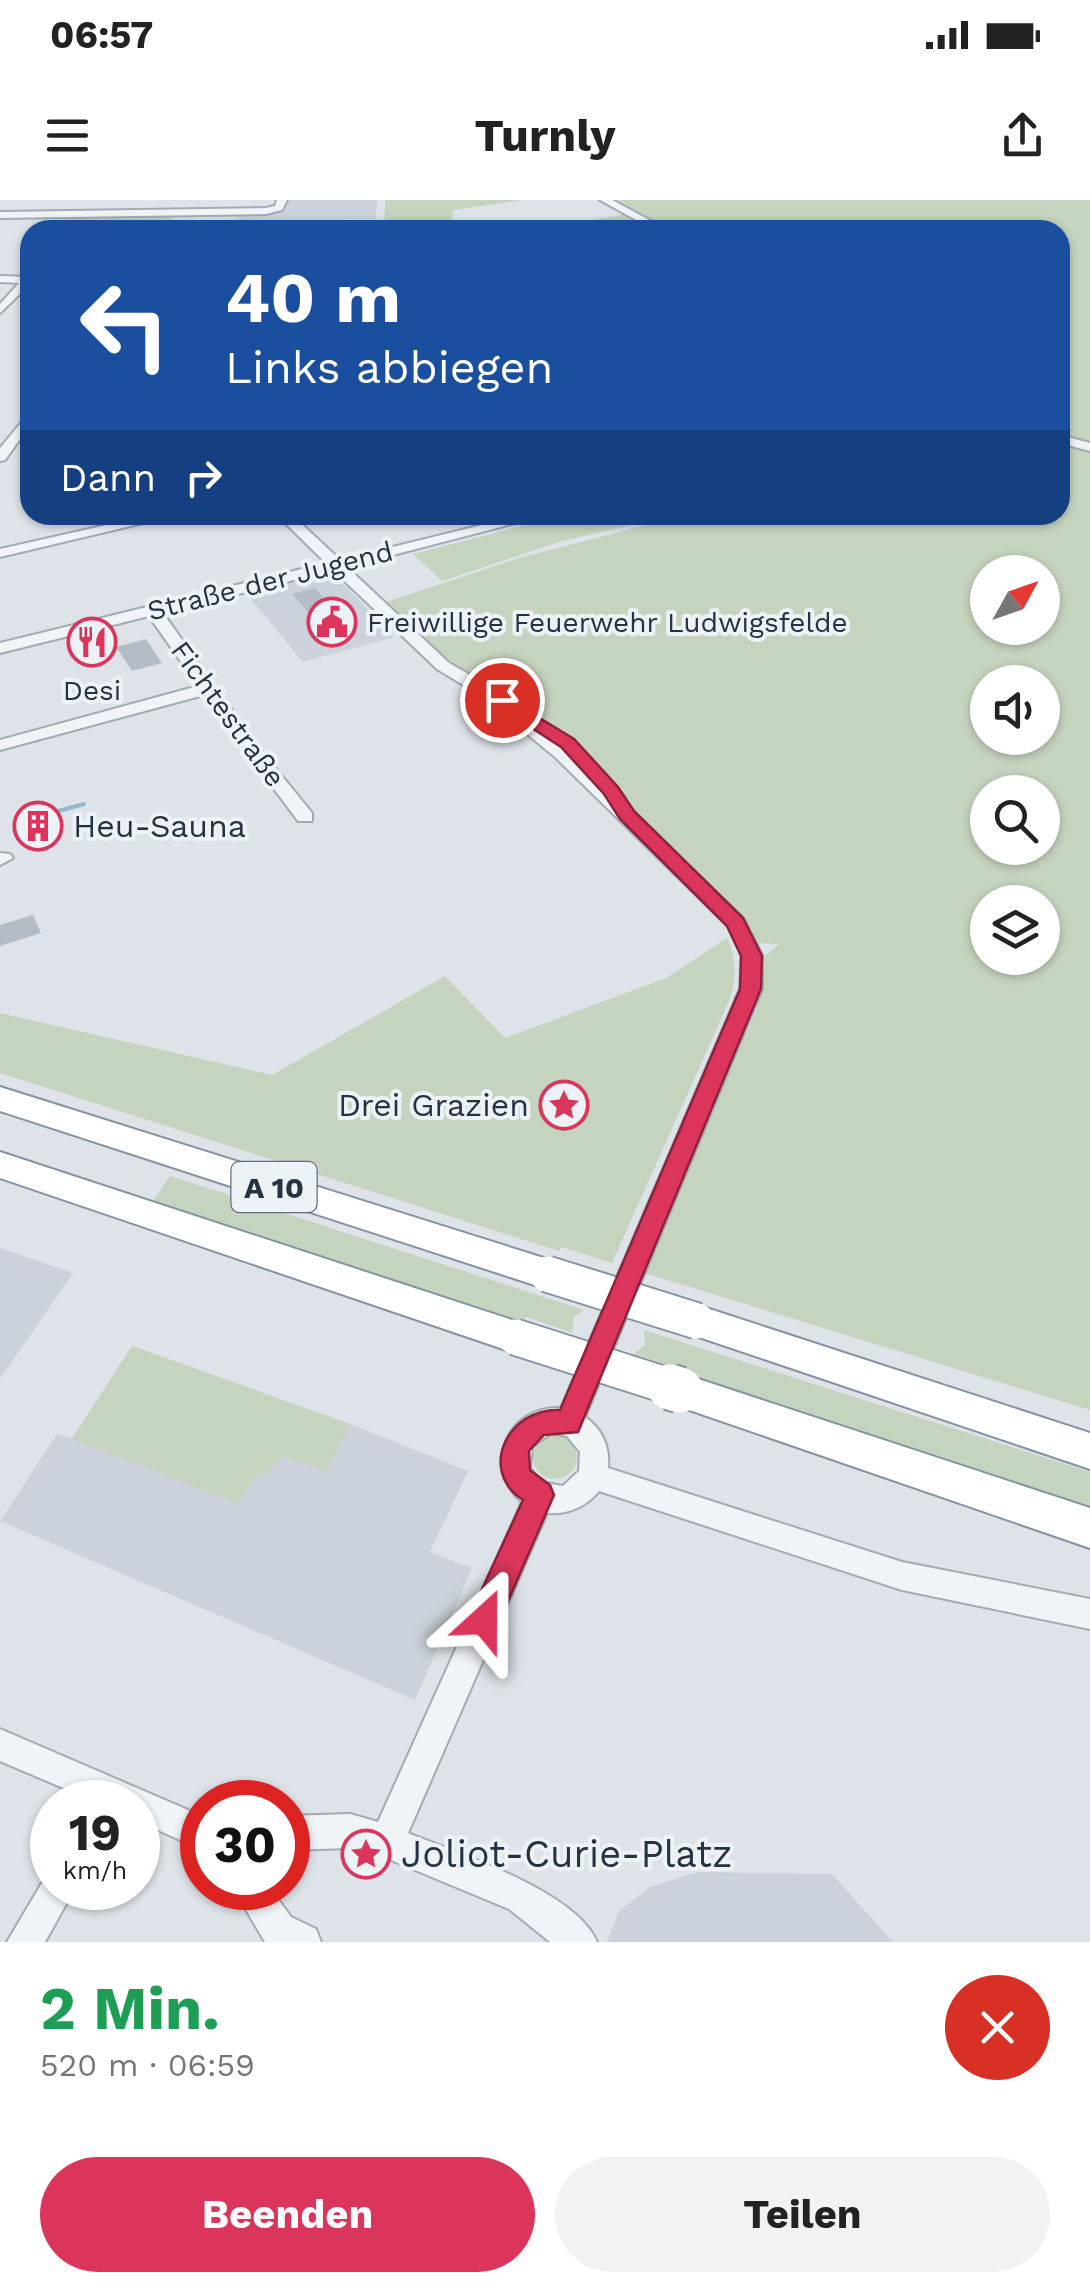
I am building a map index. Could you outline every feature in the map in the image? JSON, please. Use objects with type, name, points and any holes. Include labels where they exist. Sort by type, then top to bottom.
[{"type":"highway","name":"A 10","points":[[0,1099],[696,1320],[1090,1451]]},
{"type":"highway","name":"A 10","points":[[0,1165],[1090,1528]]},
{"type":"street","points":[[104,213],[111,200]]},
{"type":"street","points":[[0,215],[266,212],[279,208],[282,200]]},
{"type":"street","points":[[605,200],[644,220]]},
{"type":"street","points":[[60,220],[64,214]]},
{"type":"street","points":[[0,310],[20,284]]},
{"type":"street","points":[[0,457],[20,430]]},
{"type":"street","points":[[96,532],[100,525]]},
{"type":"street","points":[[0,553],[126,525]]},
{"type":"street","points":[[295,525],[443,666],[487,693],[561,753],[627,815],[736,923],[752,956],[751,989],[568,1423]]},
{"type":"street","name":"Straße der Jugend","points":[[0,648],[500,525]]},
{"type":"street","name":"Fichtestraße","points":[[153,610],[208,690],[305,817]]},
{"type":"street","points":[[0,745],[208,690]]},
{"type":"street","points":[[568,1423],[594,1444],[594,1476],[574,1494],[561,1498],[540,1495],[516,1474],[513,1456],[517,1444],[535,1426],[568,1423]]},
{"type":"street","points":[[594,1476],[902,1576],[1090,1614]]},
{"type":"street","points":[[387,1841],[540,1495]]},
{"type":"street","points":[[0,1745],[78,1780]]},
{"type":"street","points":[[310,1832],[340,1830],[387,1841],[520,1897],[580,1942]]},
{"type":"street","points":[[25,1942],[45,1910]]},
{"type":"street","points":[[265,1910],[278,1930],[303,1942]]},
{"type":"shaded area","points":[[282,200],[377,200],[376,219],[236,220],[239,212],[274,210]]},
{"type":"shaded area","points":[[305,579],[332,579],[346,586],[394,637],[303,662],[247,594]]},
{"type":"shaded area","points":[[0,1248],[73,1273],[0,1379]]},
{"type":"shaded area","points":[[132,1346],[468,1471],[430,1552],[472,1568],[415,1700],[0,1521],[57,1434],[72,1438]]},
{"type":"shaded area","points":[[698,1872],[832,1874],[893,1942],[607,1942],[619,1911],[650,1887]]},
{"type":"green space","points":[[385,200],[523,200],[453,210],[451,220],[384,220]]},
{"type":"green space","points":[[606,200],[1090,200],[1090,444],[1070,439],[1070,220],[646,220]]},
{"type":"green space","points":[[626,214],[635,220],[593,220]]},
{"type":"green space","points":[[174,215],[171,220],[66,220],[69,216]]},
{"type":"green space","points":[[1070,448],[1090,453],[1090,1410],[644,1273],[757,1009],[760,960],[779,944],[757,943],[744,920],[633,812],[580,746],[551,723],[449,662],[386,602],[519,558],[646,525],[1070,525]]},
{"type":"green space","points":[[527,525],[631,525],[559,542],[442,581],[413,554]]},
{"type":"green space","points":[[727,938],[735,969],[729,1001],[612,1263],[561,1247],[559,1251],[0,1073],[0,1013],[272,1075],[445,976],[505,1038],[666,978]]},
{"type":"green space","points":[[170,1176],[584,1310],[574,1317],[572,1333],[526,1317],[523,1322],[153,1201]]},
{"type":"green space","points":[[644,1330],[1090,1472],[1090,1509],[686,1376],[687,1371],[634,1354],[645,1345]]},
{"type":"green space","points":[[132,1346],[350,1424],[326,1471],[284,1457],[252,1481],[237,1503],[72,1439]]},
{"type":"green space","points":[[555,1435],[571,1441],[577,1457],[571,1473],[555,1479],[539,1473],[533,1457],[539,1441]]},
{"type":"building","name":"Freiwillige Feuerwehr Ludwigsfelde","points":[[315,588],[356,633],[333,640],[292,594]]},
{"type":"building","points":[[146,639],[162,663],[132,671],[116,647]]},
{"type":"building","points":[[33,915],[41,933],[0,946],[0,925]]},
{"type":"waterway","points":[[22,838],[15,832],[40,816],[84,804]]},
{"type":"place","name":"Freiwillige Feuerwehr Ludwigsfelde","points":[[332,622]]},
{"type":"place","name":"Desi","points":[[92,642]]},
{"type":"place","name":"Heu-Sauna","points":[[38,826]]},
{"type":"place","name":"Drei Grazien","points":[[564,1105]]},
{"type":"place","name":"Joliot-Curie-Platz","points":[[366,1854]]},
{"type":"route","points":[[484,1620],[540,1495],[516,1474],[513,1456],[517,1444],[535,1426],[568,1423],[751,989],[752,972],[752,956],[736,923],[627,815],[612,791],[567,743],[502,700]]}]
